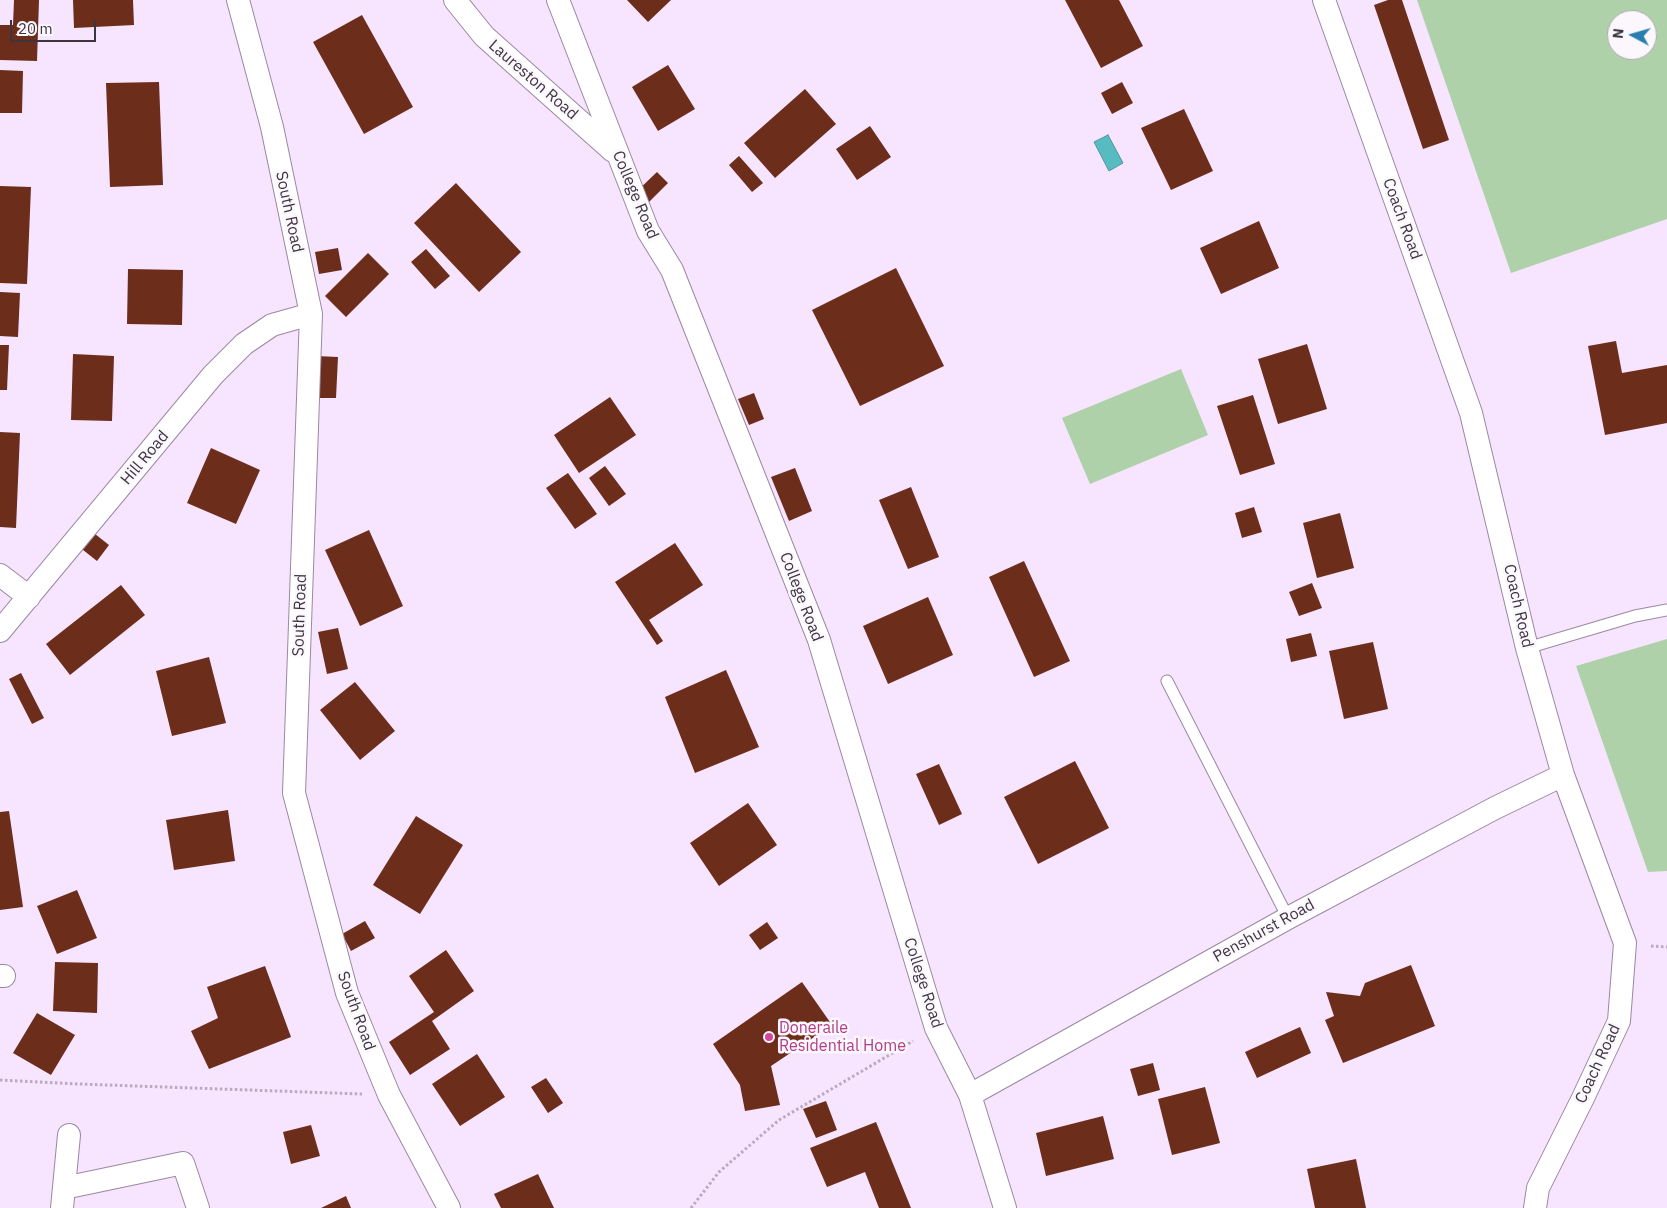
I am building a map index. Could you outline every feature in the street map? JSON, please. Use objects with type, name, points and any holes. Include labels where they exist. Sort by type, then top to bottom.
[{"type":"street","name":"South Road","points":[[238,0],[272,127],[311,314],[294,793],[347,994],[389,1095],[449,1208]]},
{"type":"street","name":"Laureston Road","points":[[455,0],[484,36],[617,154]]},
{"type":"street","name":"College Road","points":[[558,0],[648,232],[672,270],[819,640],[936,1028],[970,1095],[1005,1208]]},
{"type":"street","name":"Coach Road","points":[[1324,0],[1471,413],[1528,648],[1563,775],[1625,943],[1619,1021],[1538,1188],[1535,1208]]},
{"type":"street","name":"Hill Road","points":[[0,631],[213,375],[237,350],[272,324],[311,314]]},
{"type":"street","points":[[0,575],[29,598]]},
{"type":"street","name":"Penshurst Road","points":[[970,1095],[1288,918],[1495,808],[1563,775]]},
{"type":"street","points":[[69,1135],[63,1198],[183,1163],[198,1208]]},
{"type":"lane","points":[[1528,648],[1635,616],[1667,610]]},
{"type":"lane","points":[[1167,681],[1288,918]]},
{"type":"path","points":[[692,1208],[719,1172],[779,1120],[936,1028]]},
{"type":"path","points":[[0,1080],[389,1095]]},
{"type":"shaded area","points":[[1417,0],[1667,0],[1667,219],[1511,273]]},
{"type":"shaded area","points":[[1108,135],[1123,163],[1109,171],[1094,142]]},
{"type":"shaded area","points":[[1181,369],[1208,435],[1090,484],[1062,418]]},
{"type":"shaded area","points":[[1667,639],[1667,871],[1648,872],[1576,666]]},
{"type":"building","points":[[14,0],[39,0],[37,61],[0,60],[0,25],[13,25]]},
{"type":"building","points":[[73,0],[133,0],[134,25],[74,28]]},
{"type":"building","points":[[627,0],[671,0],[648,22]]},
{"type":"building","points":[[1065,0],[1119,0],[1143,46],[1101,68]]},
{"type":"building","points":[[1388,0],[1402,0],[1449,140],[1423,149],[1374,5]]},
{"type":"building","points":[[362,15],[413,107],[364,134],[313,42]]},
{"type":"building","points":[[668,65],[695,109],[658,131],[632,87]]},
{"type":"building","points":[[0,70],[23,71],[22,113],[0,113]]},
{"type":"building","points":[[159,82],[163,185],[110,187],[106,83]]},
{"type":"building","points":[[1122,82],[1133,103],[1112,114],[1101,93]]},
{"type":"building","points":[[805,89],[836,124],[775,178],[744,143]]},
{"type":"building","points":[[1184,109],[1213,171],[1171,190],[1141,128]]},
{"type":"building","points":[[870,126],[891,157],[857,180],[836,149]]},
{"type":"building","points":[[739,156],[763,183],[752,192],[729,165]]},
{"type":"building","points":[[657,172],[668,183],[646,205],[635,193]]},
{"type":"building","points":[[456,183],[521,252],[479,292],[414,223]]},
{"type":"building","points":[[0,186],[31,187],[27,284],[0,283]]},
{"type":"building","points":[[1259,221],[1279,268],[1221,294],[1200,248]]},
{"type":"building","points":[[338,248],[342,270],[319,274],[315,252]]},
{"type":"building","points":[[426,249],[450,276],[435,289],[411,262]]},
{"type":"building","points":[[368,253],[389,274],[346,317],[325,296]]},
{"type":"building","points":[[896,268],[944,366],[860,406],[812,310]]},
{"type":"building","points":[[128,269],[183,270],[182,325],[127,324]]},
{"type":"building","points":[[0,292],[20,293],[18,337],[0,336]]},
{"type":"building","points":[[1616,341],[1622,373],[1667,365],[1667,423],[1605,435],[1588,346]]},
{"type":"building","points":[[1307,344],[1327,409],[1278,424],[1258,359]]},
{"type":"building","points":[[0,345],[9,345],[7,390],[0,390]]},
{"type":"building","points":[[73,354],[114,356],[112,421],[71,420]]},
{"type":"building","points":[[316,356],[338,357],[336,398],[314,398]]},
{"type":"building","points":[[754,393],[764,419],[749,425],[738,399]]},
{"type":"building","points":[[1253,395],[1275,464],[1240,475],[1217,406]]},
{"type":"building","points":[[610,397],[636,435],[579,473],[554,435]]},
{"type":"building","points":[[0,432],[20,433],[16,528],[0,527]]},
{"type":"building","points":[[211,448],[260,470],[236,524],[187,503]]},
{"type":"building","points":[[605,466],[626,494],[609,506],[589,478]]},
{"type":"building","points":[[795,468],[812,511],[789,521],[771,477]]},
{"type":"building","points":[[568,473],[597,514],[575,529],[546,488]]},
{"type":"building","points":[[911,487],[939,557],[908,569],[879,500]]},
{"type":"building","points":[[1254,507],[1262,532],[1242,538],[1235,513]]},
{"type":"building","points":[[1340,513],[1354,568],[1317,578],[1303,523]]},
{"type":"building","points":[[90,530],[109,545],[97,561],[78,546]]},
{"type":"building","points":[[369,530],[403,606],[360,626],[325,550]]},
{"type":"building","points":[[675,543],[703,585],[649,620],[663,641],[657,645],[615,582]]},
{"type":"building","points":[[1024,561],[1070,661],[1034,677],[989,577]]},
{"type":"building","points":[[1312,583],[1322,608],[1299,616],[1289,592]]},
{"type":"building","points":[[121,585],[145,615],[70,675],[46,644]]},
{"type":"building","points":[[928,597],[953,655],[888,684],[863,626]]},
{"type":"building","points":[[338,628],[348,669],[327,674],[318,632]]},
{"type":"building","points":[[1311,633],[1317,656],[1291,662],[1286,639]]},
{"type":"building","points":[[1373,642],[1388,709],[1344,719],[1329,651]]},
{"type":"building","points":[[209,657],[226,723],[172,736],[156,671]]},
{"type":"building","points":[[726,670],[759,747],[695,773],[665,697]]},
{"type":"building","points":[[21,673],[44,718],[32,724],[9,679]]},
{"type":"building","points":[[355,682],[395,731],[360,760],[320,710]]},
{"type":"building","points":[[1075,761],[1109,828],[1038,864],[1004,797]]},
{"type":"building","points":[[939,764],[962,814],[939,825],[916,774]]},
{"type":"building","points":[[748,803],[777,845],[719,886],[690,843]]},
{"type":"building","points":[[228,810],[235,861],[174,870],[166,820]]},
{"type":"building","points":[[9,811],[23,907],[0,910],[0,812]]},
{"type":"building","points":[[416,816],[463,845],[420,914],[373,885]]},
{"type":"building","points":[[77,890],[97,938],[57,954],[37,906]]},
{"type":"building","points":[[365,921],[375,938],[351,951],[342,934]]},
{"type":"building","points":[[767,922],[778,938],[760,950],[749,935]]},
{"type":"building","points":[[446,950],[474,991],[432,1021],[450,1049],[410,1075],[389,1042],[434,1012],[409,976]]},
{"type":"building","points":[[55,962],[98,963],[97,1013],[53,1011]]},
{"type":"building","points":[[1411,965],[1435,1026],[1343,1063],[1325,1020],[1334,1016],[1326,992],[1360,996],[1365,983]]},
{"type":"building","points":[[265,966],[291,1037],[209,1069],[191,1031],[218,1018],[207,987]]},
{"type":"building","points":[[802,982],[832,1025],[771,1066],[780,1105],[745,1111],[740,1085],[713,1044]]},
{"type":"building","points":[[37,1013],[75,1035],[51,1075],[13,1053]]},
{"type":"building","points":[[1300,1027],[1311,1053],[1257,1078],[1245,1052]]},
{"type":"building","points":[[477,1054],[505,1097],[460,1126],[432,1084]]},
{"type":"building","points":[[1153,1063],[1160,1090],[1138,1096],[1130,1069]]},
{"type":"building","points":[[546,1078],[563,1103],[548,1113],[531,1087]]},
{"type":"building","points":[[1205,1087],[1220,1143],[1172,1155],[1158,1099]]},
{"type":"building","points":[[826,1101],[837,1130],[816,1138],[803,1109]]},
{"type":"building","points":[[1103,1116],[1114,1159],[1046,1176],[1036,1133]]},
{"type":"building","points":[[876,1122],[911,1208],[879,1208],[865,1172],[827,1187],[810,1148]]},
{"type":"building","points":[[311,1125],[320,1156],[291,1164],[283,1132]]},
{"type":"building","points":[[1356,1159],[1366,1208],[1315,1208],[1307,1169]]},
{"type":"building","points":[[538,1174],[554,1208],[501,1208],[494,1194]]},
{"type":"building","points":[[346,1196],[351,1208],[321,1208]]},
{"type":"place","name":"Doneraile Residential Home","points":[[769,1037]]}]
